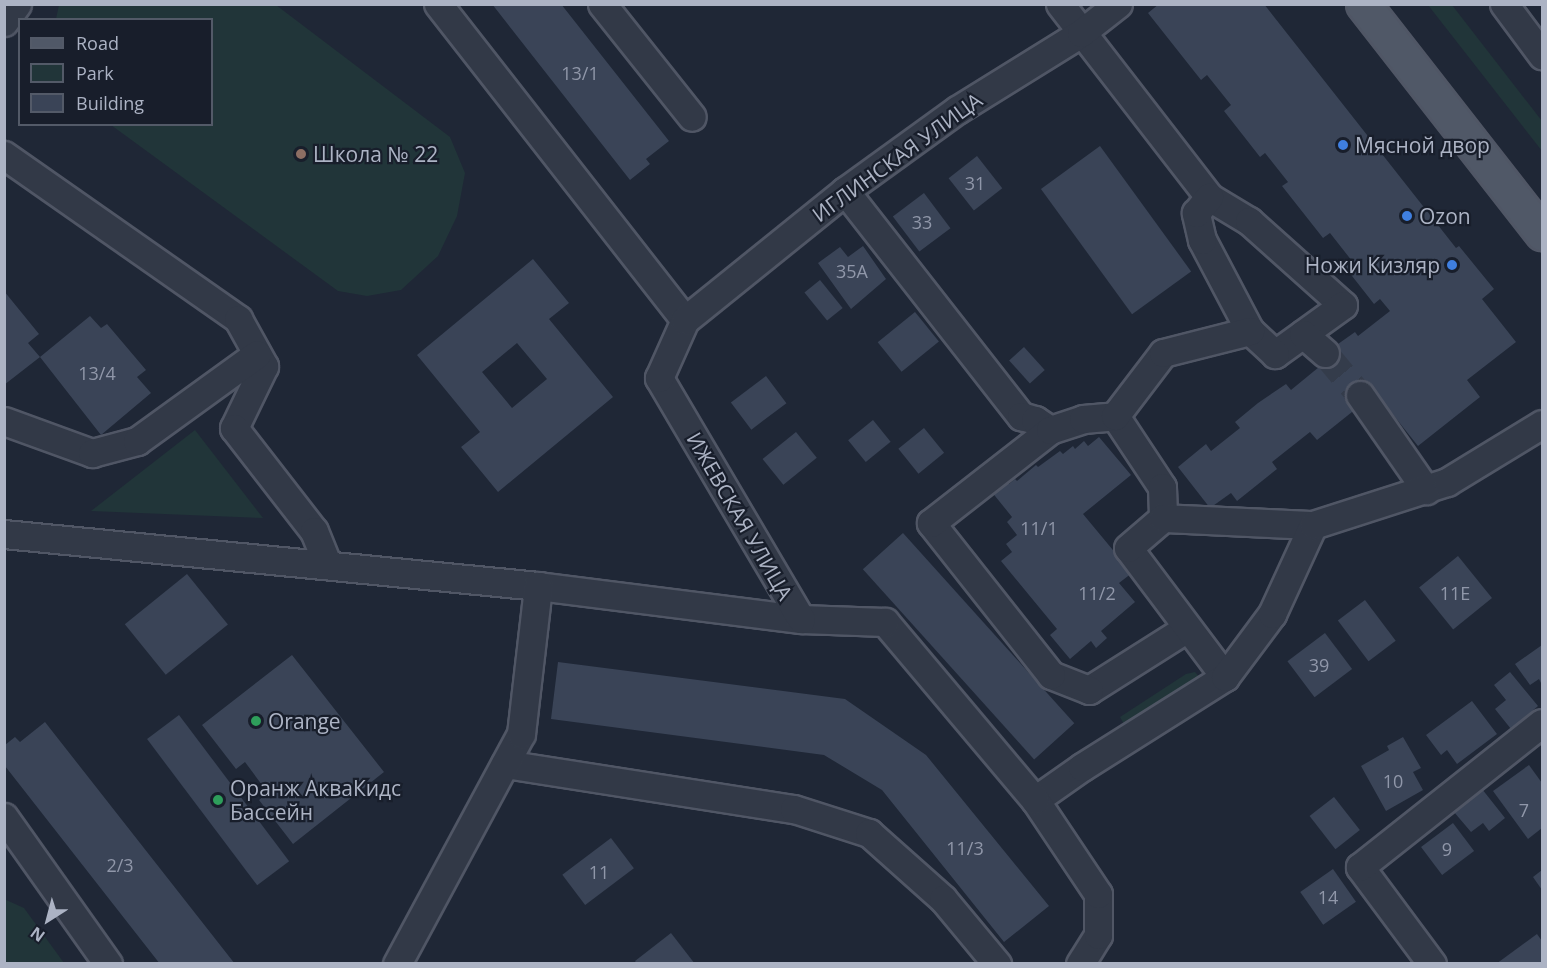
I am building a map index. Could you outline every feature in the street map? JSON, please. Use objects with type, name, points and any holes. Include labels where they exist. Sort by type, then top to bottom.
[{"type":"main road","points":[[1363,4],[1542,233]]},
{"type":"street","points":[[4,22],[17,4]]},
{"type":"street","points":[[438,4],[685,321]]},
{"type":"street","points":[[602,4],[692,117]]},
{"type":"street","points":[[1060,4],[1209,197],[1249,221],[1343,305],[1275,354],[1250,331],[1202,240],[1196,213],[1209,197]]},
{"type":"street","name":"ИГЛИНСКАЯ УЛИЦА","points":[[685,321],[845,191],[957,110],[1081,33],[1118,4]]},
{"type":"street","points":[[1504,4],[1542,55]]},
{"type":"street","points":[[4,155],[238,319],[264,366],[234,428],[314,531],[328,566]]},
{"type":"street","points":[[845,191],[1021,416],[1035,420],[1050,430]]},
{"type":"street","name":"ИЖЕВСКАЯ УЛИЦА","points":[[685,321],[660,378],[801,619],[885,622],[1035,800],[1098,894],[1098,935],[1080,963]]},
{"type":"street","points":[[1187,628],[1089,690],[1051,675],[931,523],[1050,430],[1083,418],[1115,416],[1163,353],[1250,331]]},
{"type":"street","points":[[1303,334],[1325,353]]},
{"type":"street","points":[[4,421],[92,453],[138,441],[257,354]]},
{"type":"street","points":[[1360,395],[1426,489]]},
{"type":"street","points":[[1115,416],[1162,487],[1163,518]]},
{"type":"street","points":[[1225,676],[1128,548],[1163,518],[1313,525],[1447,482],[1542,423]]},
{"type":"street","points":[[1035,800],[1082,767],[1225,676],[1272,614],[1313,525]]},
{"type":"street","points":[[4,534],[538,586],[801,619]]},
{"type":"street","points":[[397,963],[521,734],[538,586]]},
{"type":"street","points":[[1432,963],[1360,867],[1542,723]]},
{"type":"street","points":[[505,764],[794,809],[869,833],[943,898],[997,963]]},
{"type":"street","points":[[4,817],[108,963]]},
{"type":"green space","points":[[59,5],[276,5],[450,137],[465,173],[457,216],[438,256],[401,290],[367,296],[338,291],[112,126],[213,126],[213,18],[56,18]]},
{"type":"green space","points":[[1428,5],[1452,5],[1542,121],[1542,151]]},
{"type":"green space","points":[[195,430],[263,518],[91,511]]},
{"type":"green space","points":[[1195,672],[1201,679],[1127,730],[1120,717],[1186,674]]},
{"type":"green space","points":[[4,899],[24,908],[64,963],[5,963]]},
{"type":"building","points":[[492,4],[561,4],[669,141],[646,159],[650,164],[630,180]]},
{"type":"building","points":[[1159,4],[1264,4],[1456,248],[1459,246],[1494,289],[1482,299],[1516,342],[1467,380],[1480,397],[1418,446],[1371,387],[1352,401],[1357,408],[1317,440],[1310,432],[1272,462],[1277,469],[1237,501],[1231,493],[1210,508],[1178,467],[1206,444],[1211,451],[1240,428],[1235,422],[1258,403],[1286,384],[1291,390],[1319,367],[1314,361],[1355,332],[1358,336],[1390,311],[1380,299],[1374,304],[1345,267],[1352,261],[1330,233],[1323,238],[1282,186],[1288,182],[1265,153],[1260,157],[1224,111],[1231,105],[1207,75],[1201,80],[1148,13]]},
{"type":"building","points":[[1100,146],[1191,271],[1132,314],[1041,189]]},
{"type":"building","points":[[977,156],[1002,188],[974,210],[949,178]]},
{"type":"building","points":[[924,193],[950,228],[919,252],[893,216]]},
{"type":"building","points":[[863,246],[886,279],[851,309],[818,263],[840,247],[848,257]]},
{"type":"building","points":[[533,259],[569,303],[549,319],[613,397],[498,492],[461,447],[480,432],[417,355]],"holes":[[[517,343],[547,379],[512,408],[482,372]]]},
{"type":"building","points":[[820,280],[843,308],[827,321],[804,293]]},
{"type":"building","points":[[4,291],[39,334],[28,343],[40,357],[4,385]]},
{"type":"building","points":[[915,312],[939,342],[902,372],[878,342]]},
{"type":"building","points":[[90,316],[101,328],[107,324],[146,370],[137,377],[151,393],[101,435],[40,357]]},
{"type":"building","points":[[1024,347],[1045,370],[1030,383],[1009,360]]},
{"type":"building","points":[[766,376],[786,403],[751,430],[731,402]]},
{"type":"building","points":[[873,420],[891,442],[866,462],[848,440]]},
{"type":"building","points":[[924,428],[944,453],[918,474],[898,449]]},
{"type":"building","points":[[796,432],[817,458],[783,485],[763,459]]},
{"type":"building","points":[[1099,437],[1131,475],[1083,514],[1132,573],[1119,583],[1135,602],[1101,631],[1107,638],[1096,648],[1091,641],[1070,659],[1050,635],[1057,629],[1001,561],[1012,552],[1006,544],[1017,535],[1007,522],[1012,517],[991,491],[1005,479],[1009,484],[1015,479],[1017,481],[1036,465],[1038,467],[1060,451],[1063,454],[1073,446],[1075,449],[1084,441],[1088,446]]},
{"type":"building","points":[[903,533],[1074,723],[1034,759],[863,569]]},
{"type":"building","points":[[1458,556],[1492,598],[1453,629],[1419,587]]},
{"type":"building","points":[[187,574],[228,625],[166,675],[125,624]]},
{"type":"building","points":[[1365,600],[1396,641],[1369,661],[1338,620]]},
{"type":"building","points":[[1325,633],[1352,669],[1315,697],[1287,661]]},
{"type":"building","points":[[1542,645],[1542,685],[1539,679],[1530,685],[1515,664]]},
{"type":"building","points":[[292,655],[384,772],[293,844],[259,800],[268,793],[245,762],[236,769],[202,725]]},
{"type":"building","points":[[558,662],[845,699],[926,755],[1049,906],[1004,942],[882,790],[824,755],[551,719]]},
{"type":"building","points":[[1510,672],[1538,706],[1511,729],[1495,709],[1506,700],[1494,685]]},
{"type":"building","points":[[1472,701],[1497,734],[1457,764],[1447,750],[1441,755],[1426,735]]},
{"type":"building","name":"Оранж АкваКидс Бассейн","points":[[179,715],[289,861],[257,885],[147,739]]},
{"type":"building","points":[[45,722],[235,964],[160,964],[5,766],[5,745],[15,737],[20,742]]},
{"type":"building","points":[[1403,737],[1421,768],[1413,772],[1423,790],[1386,811],[1361,766],[1389,750],[1387,746]]},
{"type":"building","points":[[1529,765],[1542,783],[1542,828],[1528,839],[1493,791]]},
{"type":"building","points":[[1482,789],[1505,818],[1489,831],[1483,823],[1471,832],[1454,812]]},
{"type":"building","points":[[1334,797],[1360,830],[1335,849],[1310,816]]},
{"type":"building","points":[[1453,823],[1474,851],[1442,875],[1421,847]]},
{"type":"building","points":[[611,838],[634,868],[585,905],[562,875]]},
{"type":"building","points":[[1333,869],[1356,902],[1323,925],[1300,892]]},
{"type":"building","points":[[1542,870],[1542,890],[1533,877]]},
{"type":"building","points":[[671,933],[695,964],[637,964],[635,961]]},
{"type":"building","points":[[1537,934],[1542,941],[1542,964],[1496,964]]},
{"type":"tunnel","points":[[1325,353],[1360,395]]},
{"type":"place","name":"Мясной двор","points":[[1343,145]]},
{"type":"place","name":"Школа № 22","points":[[301,154]]},
{"type":"place","name":"Ozon","points":[[1407,216]]},
{"type":"place","name":"Ножи Кизляр","points":[[1452,265]]},
{"type":"place","name":"Orange","points":[[256,721]]},
{"type":"place","name":"Оранж АкваКидс Бассейн","points":[[218,800]]}]
